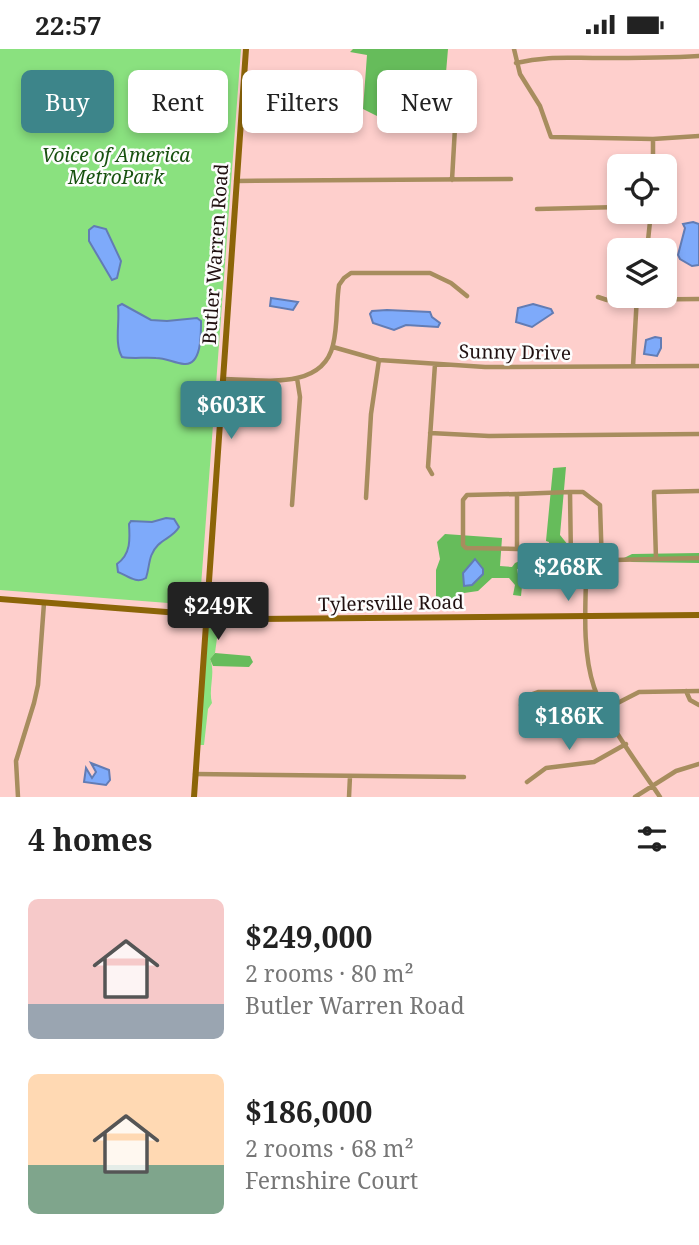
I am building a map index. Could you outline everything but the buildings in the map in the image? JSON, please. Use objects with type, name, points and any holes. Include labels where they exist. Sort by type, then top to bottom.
[{"type":"main road","name":"Butler Warren Road","points":[[194,797],[246,49]]},
{"type":"main road","name":"Tylersville Road","points":[[0,599],[291,619],[699,615]]},
{"type":"street","points":[[514,49],[520,74],[540,106],[551,137],[699,137]]},
{"type":"street","points":[[642,49],[642,58]]},
{"type":"street","points":[[516,63],[558,56],[699,57]]},
{"type":"street","points":[[452,180],[455,133]]},
{"type":"street","points":[[653,139],[653,154]]},
{"type":"street","points":[[236,181],[511,179]]},
{"type":"street","points":[[537,209],[607,207]]},
{"type":"street","points":[[222,379],[297,378],[320,367],[333,347],[339,285],[351,273],[430,273],[451,282],[467,296]]},
{"type":"street","points":[[598,297],[607,300]]},
{"type":"street","points":[[677,299],[699,299]]},
{"type":"street","points":[[633,366],[636,308]]},
{"type":"street","name":"Sunny Drive","points":[[333,347],[379,360],[507,368],[699,366]]},
{"type":"street","points":[[366,498],[371,414],[379,360]]},
{"type":"street","points":[[432,474],[428,467],[435,364]]},
{"type":"street","points":[[292,505],[300,397],[297,378]]},
{"type":"street","points":[[430,433],[489,436],[699,435]]},
{"type":"street","points":[[656,558],[654,492],[699,491]]},
{"type":"street","points":[[570,492],[571,561],[573,568],[586,580],[588,659],[596,692],[604,710],[660,797]]},
{"type":"street","points":[[586,580],[599,570],[603,560],[600,506],[583,492],[467,495],[463,500],[463,545],[466,548],[539,550],[571,561],[603,560],[656,558],[699,558]]},
{"type":"street","points":[[517,494],[517,549]]},
{"type":"street","points":[[18,797],[16,761],[38,685],[44,603]]},
{"type":"street","points":[[687,691],[690,699],[699,705]]},
{"type":"street","points":[[596,692],[535,693],[524,697],[520,705],[525,712],[531,714],[554,701],[604,710],[639,692],[699,691]]},
{"type":"street","points":[[527,782],[546,768],[591,763],[626,744]]},
{"type":"street","points":[[635,797],[682,768],[699,764]]},
{"type":"street","points":[[195,774],[464,778]]},
{"type":"street","points":[[349,797],[350,776]]},
{"type":"green space","name":"Voice of America MetroPark","points":[[0,49],[241,49],[200,599],[194,605],[0,590]]},
{"type":"green space","points":[[353,49],[448,49],[446,70],[377,70],[377,116],[363,109],[367,55],[350,52]]},
{"type":"green space","points":[[566,467],[560,535],[568,545],[559,544],[552,551],[548,550],[549,542],[546,541],[553,468]]},
{"type":"green space","points":[[445,534],[502,538],[500,566],[512,567],[536,554],[534,568],[517,569],[518,574],[523,577],[521,596],[513,595],[515,585],[509,578],[492,578],[478,591],[457,594],[452,604],[436,601],[436,570],[440,559],[437,542]]},
{"type":"green space","points":[[699,553],[699,563],[632,562],[624,558],[632,554]]},
{"type":"green space","points":[[206,616],[233,618],[219,623],[215,653],[210,659],[212,703],[208,709],[204,745],[197,745]]},
{"type":"green space","points":[[215,653],[250,656],[253,662],[249,667],[213,666],[210,659]]},
{"type":"water","points":[[683,224],[699,224],[699,265],[692,266],[678,255],[685,228]]},
{"type":"water","points":[[94,226],[106,229],[121,261],[117,278],[112,280],[89,241],[89,230]]},
{"type":"water","points":[[271,298],[298,302],[293,310],[270,306]]},
{"type":"water","points":[[122,304],[151,320],[197,318],[201,321],[199,348],[194,360],[184,364],[160,358],[122,357],[118,339],[118,306]]},
{"type":"water","points":[[533,304],[551,309],[553,313],[532,327],[516,322],[518,308]]},
{"type":"water","points":[[372,311],[430,312],[440,323],[438,327],[406,325],[394,330],[373,323],[370,314]]},
{"type":"water","points":[[661,338],[661,348],[657,356],[644,354],[646,340]]},
{"type":"water","points":[[174,519],[179,527],[155,549],[146,578],[135,580],[118,572],[117,564],[125,556],[129,546],[131,521],[152,522]]},
{"type":"water","points":[[475,559],[483,569],[483,574],[472,585],[464,586],[463,573]]},
{"type":"water","points":[[91,763],[109,770],[110,780],[106,785],[84,782],[86,768],[92,778],[96,772]]}]
